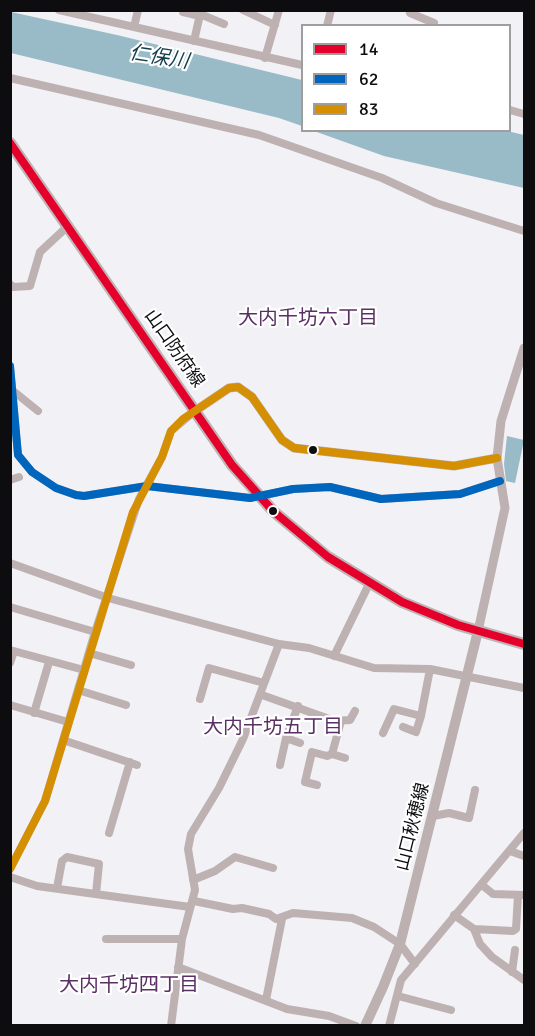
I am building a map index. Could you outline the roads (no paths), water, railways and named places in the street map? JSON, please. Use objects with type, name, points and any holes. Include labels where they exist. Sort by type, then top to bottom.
[{"type":"main road","name":"山口防府線","points":[[12,147],[232,465],[259,497],[312,545],[369,584],[427,613],[525,644]]},
{"type":"main road","name":"山口秋穂線","points":[[364,1026],[400,944],[478,631]]},
{"type":"street","points":[[59,10],[301,65]]},
{"type":"street","points":[[134,27],[138,10]]},
{"type":"street","points":[[243,10],[275,25]]},
{"type":"street","points":[[265,58],[279,10]]},
{"type":"street","points":[[412,10],[410,13],[434,23]]},
{"type":"street","points":[[183,12],[200,13],[224,24]]},
{"type":"street","points":[[194,41],[200,13]]},
{"type":"street","points":[[10,78],[259,135],[382,178],[436,203],[525,231]]},
{"type":"street","points":[[10,284],[13,287],[30,286],[40,252],[68,226]]},
{"type":"street","points":[[478,631],[502,526],[505,498],[497,458],[501,421],[525,348]]},
{"type":"street","points":[[10,366],[13,450],[32,472],[56,488],[71,494],[84,496],[147,486],[240,498],[259,497],[293,489],[330,487],[381,500],[460,494],[500,481]]},
{"type":"street","points":[[10,869],[45,801],[95,632],[108,598],[134,512],[162,457],[171,431],[229,388],[238,387],[244,389],[252,398],[282,440],[294,448],[454,466],[497,458]]},
{"type":"street","points":[[12,390],[38,411]]},
{"type":"street","points":[[11,565],[108,598],[279,644],[309,648],[374,668],[430,669],[525,688]]},
{"type":"street","points":[[334,656],[369,584]]},
{"type":"street","points":[[10,607],[95,632]]},
{"type":"street","points":[[171,1026],[182,939],[192,904],[193,880],[188,849],[191,834],[219,788],[262,695],[264,683],[279,644]]},
{"type":"street","points":[[10,663],[12,651],[84,670]]},
{"type":"street","points":[[89,653],[131,665]]},
{"type":"street","points":[[34,713],[49,662]]},
{"type":"street","points":[[200,699],[209,668],[264,683]]},
{"type":"street","points":[[403,727],[416,732],[430,669]]},
{"type":"street","points":[[78,690],[126,705]]},
{"type":"street","points":[[262,695],[341,721],[350,720],[355,711]]},
{"type":"street","points":[[10,705],[68,722]]},
{"type":"street","points":[[280,765],[286,738],[298,706]]},
{"type":"street","points":[[383,733],[394,709],[421,716]]},
{"type":"street","points":[[317,785],[305,782],[312,752],[327,756],[332,753],[341,721]]},
{"type":"street","points":[[286,738],[300,743]]},
{"type":"street","points":[[63,740],[134,764],[109,833]]},
{"type":"street","points":[[332,753],[345,758]]},
{"type":"street","points":[[433,816],[449,813],[469,818],[475,790]]},
{"type":"street","points":[[389,1026],[401,980],[525,833]]},
{"type":"street","points":[[510,851],[525,856]]},
{"type":"street","points":[[57,888],[62,861],[67,857],[99,864],[96,894]]},
{"type":"street","points":[[193,880],[215,871],[235,857],[273,868]]},
{"type":"street","points":[[10,877],[37,886],[233,909],[242,908],[282,919],[293,913],[352,918],[374,927],[400,944],[415,964]]},
{"type":"street","points":[[474,929],[513,931],[516,928],[521,895],[494,894],[482,885]]},
{"type":"street","points":[[454,915],[474,929],[485,949],[525,980]]},
{"type":"street","points":[[266,1000],[282,919]]},
{"type":"street","points":[[106,939],[182,939]]},
{"type":"street","points":[[512,972],[515,950]]},
{"type":"street","points":[[178,967],[287,1009],[329,1016],[356,1026]]},
{"type":"street","points":[[398,996],[451,1010]]},
{"type":"water","name":"仁保川","points":[[11,12],[301,80],[301,126],[279,118],[11,53]]},
{"type":"water","points":[[317,132],[511,132],[524,135],[524,188],[384,156]]},
{"type":"water","points":[[507,436],[524,440],[515,483],[506,481],[504,464]]},
{"type":"district","name":"大内千坊六丁目","points":[[308,319]]},
{"type":"district","name":"大内千坊五丁目","points":[[273,728]]},
{"type":"district","name":"大内千坊四丁目","points":[[129,986]]}]
